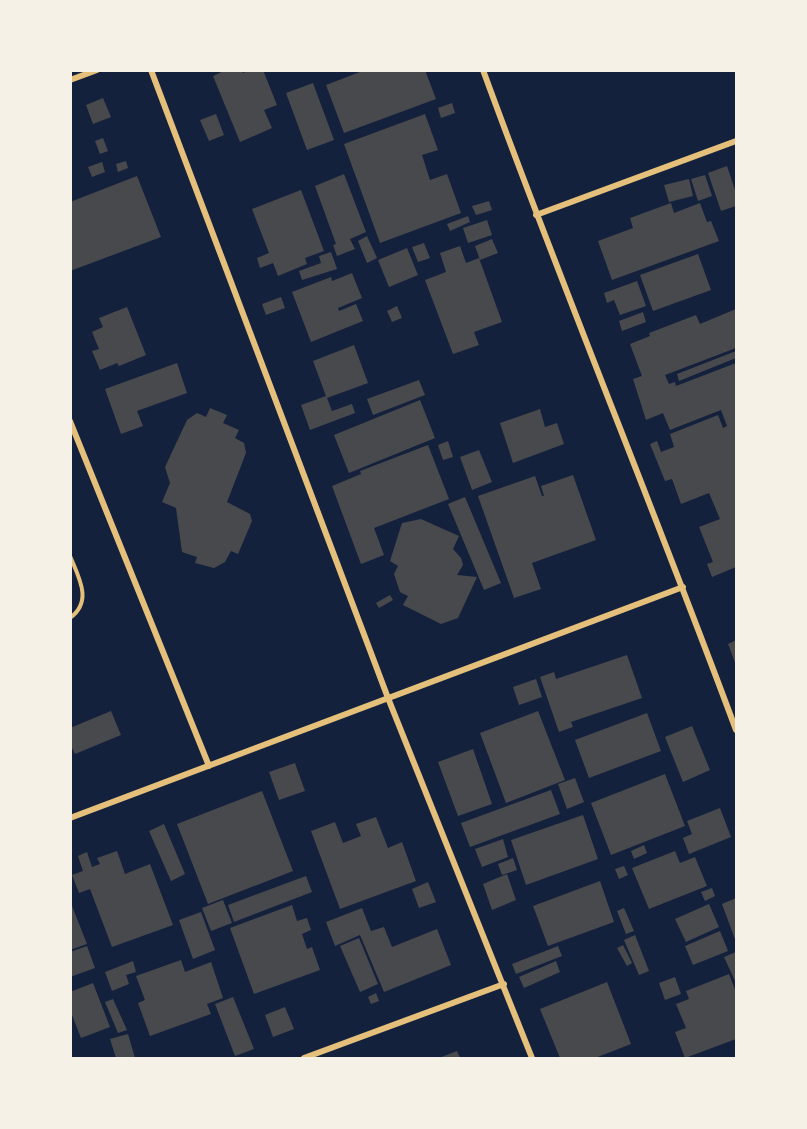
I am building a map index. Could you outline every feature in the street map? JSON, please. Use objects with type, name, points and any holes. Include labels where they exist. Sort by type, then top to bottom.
[{"type":"street","points":[[70,80],[97,70]]},
{"type":"street","points":[[151,70],[388,698],[532,1059]]},
{"type":"street","points":[[483,70],[536,215],[683,587],[736,730]]},
{"type":"street","points":[[536,215],[736,141]]},
{"type":"street","points":[[70,421],[209,766]]},
{"type":"street","points":[[70,818],[683,587]]},
{"type":"street","points":[[304,1059],[504,984]]},
{"type":"path","points":[[70,556],[84,596],[82,606],[70,618]]},
{"type":"building","points":[[226,70],[242,70],[243,73],[249,70],[263,70],[277,105],[264,110],[272,128],[240,142],[213,76]]},
{"type":"building","points":[[365,70],[425,70],[436,99],[344,133],[326,85]]},
{"type":"building","points":[[313,83],[334,140],[307,150],[286,93]]},
{"type":"building","points":[[103,98],[111,117],[93,124],[86,105]]},
{"type":"building","points":[[452,103],[455,113],[441,118],[438,108]]},
{"type":"building","points":[[216,114],[224,135],[209,141],[200,120]]},
{"type":"building","points":[[425,114],[438,150],[422,155],[430,180],[447,174],[461,213],[380,243],[344,144]]},
{"type":"building","points":[[103,138],[108,151],[100,154],[95,141]]},
{"type":"building","points":[[126,161],[128,168],[118,172],[116,164]]},
{"type":"building","points":[[102,162],[105,172],[92,177],[88,167]]},
{"type":"building","points":[[727,166],[736,193],[736,206],[721,211],[708,173]]},
{"type":"building","points":[[344,174],[366,232],[350,239],[355,249],[337,256],[333,245],[336,244],[315,186]]},
{"type":"building","points":[[705,175],[712,196],[698,201],[691,179]]},
{"type":"building","points":[[137,176],[161,237],[70,271],[70,202]]},
{"type":"building","points":[[689,179],[693,196],[669,202],[664,185]]},
{"type":"building","points":[[301,190],[324,251],[305,258],[307,264],[278,276],[273,263],[260,268],[257,258],[269,253],[252,209]]},
{"type":"building","points":[[489,201],[492,210],[476,215],[472,206]]},
{"type":"building","points":[[671,203],[674,213],[700,203],[707,222],[711,221],[719,241],[612,280],[598,241],[633,228],[630,218]]},
{"type":"building","points":[[468,216],[470,222],[450,231],[447,224]]},
{"type":"building","points":[[487,220],[492,235],[468,243],[463,228]]},
{"type":"building","points":[[367,236],[377,258],[367,263],[358,241]]},
{"type":"building","points":[[492,239],[498,253],[480,260],[475,246]]},
{"type":"building","points":[[424,243],[430,258],[418,262],[412,247]]},
{"type":"building","points":[[460,246],[466,263],[479,258],[502,322],[474,332],[479,345],[453,354],[425,280],[446,272],[440,253]]},
{"type":"building","points":[[407,248],[418,275],[389,287],[378,260]]},
{"type":"building","points":[[331,252],[337,269],[302,280],[299,271],[321,263],[319,256]]},
{"type":"building","points":[[698,254],[711,290],[653,311],[640,275]]},
{"type":"building","points":[[352,273],[362,298],[338,308],[339,311],[356,304],[363,321],[311,342],[292,292],[331,277],[332,281]]},
{"type":"building","points":[[637,281],[646,306],[620,315],[614,300],[607,303],[604,293]]},
{"type":"building","points":[[281,297],[285,308],[266,315],[262,304]]},
{"type":"building","points":[[397,306],[402,318],[392,322],[387,311]]},
{"type":"building","points":[[127,307],[146,355],[119,366],[117,363],[100,370],[92,351],[99,349],[92,332],[103,327],[99,318]]},
{"type":"building","points":[[736,309],[736,348],[665,375],[669,384],[675,382],[676,386],[736,363],[736,567],[712,577],[707,564],[713,562],[699,527],[720,519],[709,493],[681,504],[672,479],[665,481],[650,444],[657,441],[661,452],[674,447],[670,434],[718,415],[723,428],[727,426],[721,410],[670,430],[663,413],[646,420],[633,379],[642,376],[630,344],[650,336],[649,333],[696,315],[700,324]]},
{"type":"building","points":[[643,312],[646,322],[622,331],[619,321]]},
{"type":"building","points":[[354,345],[368,383],[327,398],[332,411],[352,404],[355,413],[310,430],[301,405],[326,396],[313,361]]},
{"type":"building","points":[[736,351],[736,358],[679,381],[677,374]]},
{"type":"building","points":[[177,363],[187,393],[137,411],[143,426],[121,434],[105,389]]},
{"type":"building","points":[[419,380],[425,395],[373,415],[367,399]]},
{"type":"building","points":[[420,400],[435,438],[349,473],[334,435]]},
{"type":"building","points":[[210,408],[227,415],[223,423],[239,430],[235,438],[244,443],[246,453],[227,502],[250,514],[252,521],[238,554],[231,551],[225,562],[214,568],[195,563],[197,557],[182,552],[176,508],[162,502],[170,483],[165,467],[187,420],[197,413],[206,417]]},
{"type":"building","points":[[540,409],[545,427],[557,423],[564,444],[513,463],[500,423]]},
{"type":"building","points":[[448,441],[453,457],[443,460],[438,445]]},
{"type":"building","points":[[428,445],[449,499],[374,528],[384,555],[361,564],[332,486],[361,474],[360,471]]},
{"type":"building","points":[[479,450],[492,482],[472,490],[460,457]]},
{"type":"building","points":[[573,475],[596,540],[532,563],[541,589],[514,598],[478,496],[535,476],[542,496],[544,496],[541,486]]},
{"type":"building","points":[[465,497],[501,583],[484,590],[448,504]]},
{"type":"building","points":[[421,519],[459,536],[453,549],[461,558],[463,565],[457,575],[477,577],[458,618],[441,624],[403,605],[408,596],[400,592],[394,574],[398,566],[390,561],[402,523]]},
{"type":"building","points":[[390,595],[393,600],[379,608],[376,603]]},
{"type":"building","points":[[736,640],[736,665],[728,644]]},
{"type":"building","points":[[627,655],[642,698],[571,722],[573,727],[559,732],[540,677],[554,672],[556,679]]},
{"type":"building","points":[[536,679],[542,697],[519,705],[513,687]]},
{"type":"building","points":[[111,711],[121,735],[75,754],[70,744],[70,728]]},
{"type":"building","points":[[538,711],[565,780],[506,803],[480,733]]},
{"type":"building","points":[[647,713],[661,751],[589,778],[575,740]]},
{"type":"building","points":[[692,726],[710,770],[683,782],[665,737]]},
{"type":"building","points":[[473,749],[492,804],[458,816],[438,762]]},
{"type":"building","points":[[295,763],[305,791],[279,800],[269,772]]},
{"type":"building","points":[[665,774],[685,826],[611,855],[591,803]]},
{"type":"building","points":[[575,778],[584,802],[567,809],[558,784]]},
{"type":"building","points":[[551,790],[560,814],[470,847],[461,823]]},
{"type":"building","points":[[262,791],[293,871],[208,904],[177,824]]},
{"type":"building","points":[[720,808],[731,837],[689,854],[683,838],[692,834],[687,821]]},
{"type":"building","points":[[583,815],[598,859],[526,885],[511,840]]},
{"type":"building","points":[[376,817],[388,848],[402,842],[416,881],[340,909],[311,831],[335,822],[343,843],[361,836],[356,824]]},
{"type":"building","points":[[164,824],[185,874],[171,881],[149,831]]},
{"type":"building","points":[[503,839],[508,857],[482,867],[475,849]]},
{"type":"building","points":[[644,845],[647,853],[634,859],[631,851]]},
{"type":"building","points":[[117,851],[125,874],[150,864],[173,925],[112,947],[90,889],[79,893],[72,875],[83,871],[78,856],[87,852],[92,867],[100,864],[97,858]]},
{"type":"building","points":[[675,851],[680,863],[695,857],[707,886],[649,909],[632,868]]},
{"type":"building","points":[[513,858],[517,870],[502,875],[498,864]]},
{"type":"building","points":[[624,866],[628,875],[619,879],[615,869]]},
{"type":"building","points":[[507,874],[516,900],[492,910],[483,884]]},
{"type":"building","points":[[306,876],[312,892],[234,922],[228,905]]},
{"type":"building","points":[[600,881],[614,922],[548,946],[533,906]]},
{"type":"building","points":[[428,882],[436,902],[419,908],[412,889]]},
{"type":"building","points":[[712,888],[715,896],[705,901],[701,892]]},
{"type":"building","points":[[736,898],[736,942],[722,904]]},
{"type":"building","points":[[223,900],[232,923],[211,931],[202,908]]},
{"type":"building","points":[[70,901],[87,944],[70,950]]},
{"type":"building","points":[[709,904],[719,927],[686,942],[675,919]]},
{"type":"building","points":[[292,905],[297,921],[307,918],[311,930],[302,934],[307,949],[312,947],[320,970],[254,994],[230,928]]},
{"type":"building","points":[[362,908],[371,931],[384,927],[392,947],[437,929],[451,965],[384,992],[360,935],[335,946],[326,922]]},
{"type":"building","points":[[624,908],[634,931],[626,934],[617,911]]},
{"type":"building","points":[[201,912],[215,950],[193,959],[179,920]]},
{"type":"building","points":[[720,931],[728,951],[693,965],[685,946]]},
{"type":"building","points":[[635,935],[649,971],[639,975],[624,940]]},
{"type":"building","points":[[359,938],[378,984],[360,992],[340,946]]},
{"type":"building","points":[[623,945],[632,963],[627,966],[617,948]]},
{"type":"building","points":[[87,946],[95,968],[70,977],[70,952]]},
{"type":"building","points":[[558,946],[562,956],[516,974],[512,964]]},
{"type":"building","points":[[736,952],[736,980],[735,981],[724,957]]},
{"type":"building","points":[[181,960],[185,972],[211,962],[223,998],[207,1004],[211,1014],[150,1036],[138,1003],[145,1000],[136,976]]},
{"type":"building","points":[[133,961],[136,972],[126,975],[129,984],[112,991],[105,972]]},
{"type":"building","points":[[556,961],[560,972],[524,988],[519,977]]},
{"type":"building","points":[[729,974],[736,992],[736,1039],[685,1058],[675,1032],[686,1028],[676,1004],[689,999],[686,991]]},
{"type":"building","points":[[675,977],[681,994],[665,1000],[659,983]]},
{"type":"building","points":[[607,982],[631,1044],[595,1058],[560,1058],[540,1009]]},
{"type":"building","points":[[93,983],[110,1027],[81,1038],[70,1010],[70,992]]},
{"type":"building","points":[[376,993],[379,1001],[371,1004],[368,997]]},
{"type":"building","points":[[233,997],[254,1049],[235,1056],[215,1004]]},
{"type":"building","points":[[113,999],[127,1030],[118,1033],[105,1002]]},
{"type":"building","points":[[285,1007],[294,1029],[273,1037],[265,1015]]},
{"type":"building","points":[[128,1034],[135,1058],[116,1058],[110,1039]]},
{"type":"building","points":[[457,1051],[460,1058],[439,1058]]}]
